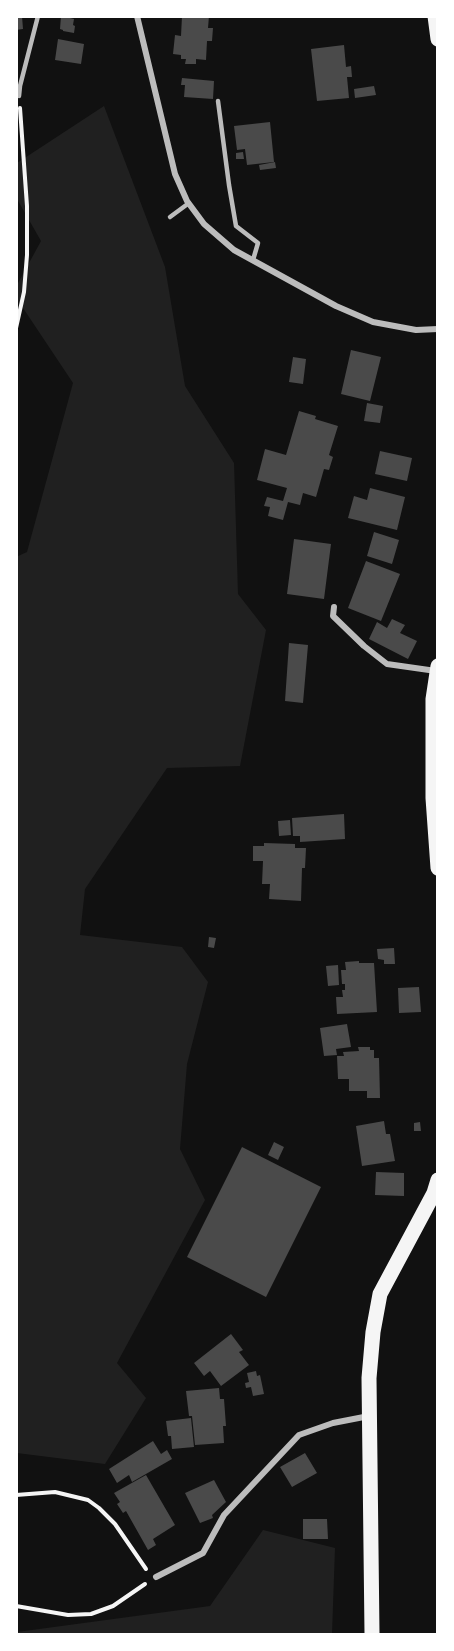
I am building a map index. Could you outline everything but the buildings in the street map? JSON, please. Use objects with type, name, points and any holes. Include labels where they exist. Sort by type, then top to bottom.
[{"type":"main road","points":[[435,16],[438,39]]},
{"type":"main road","points":[[437,669],[433,699],[433,798],[438,868]]},
{"type":"main road","points":[[372,1635],[369,1378],[373,1332],[380,1294],[434,1193],[438,1180]]},
{"type":"street","points":[[137,16],[175,174],[189,203],[204,224],[234,250],[336,306],[373,322],[416,330],[438,329]]},
{"type":"street","points":[[333,607],[333,616],[364,646],[387,664],[437,669]]},
{"type":"street","points":[[155,1578],[203,1553],[224,1515],[299,1435],[333,1423],[369,1415]]},
{"type":"lane","points":[[20,96],[18,85],[38,16]]},
{"type":"lane","points":[[218,101],[236,226],[258,243],[253,260]]},
{"type":"lane","points":[[170,217],[189,203]]},
{"type":"path","points":[[16,328],[24,292],[27,245],[27,206],[20,96]]},
{"type":"path","points":[[16,1495],[55,1492],[88,1500],[116,1524],[155,1578],[113,1606],[91,1614],[68,1615],[16,1606]]},
{"type":"shaded area","points":[[104,106],[165,267],[185,386],[234,463],[238,594],[266,630],[240,766],[167,768],[85,889],[80,935],[182,947],[208,982],[187,1064],[180,1149],[205,1200],[117,1363],[146,1398],[105,1464],[17,1453],[16,557],[27,552],[73,383],[17,299],[17,285],[41,241],[17,199],[17,163]]},
{"type":"shaded area","points":[[263,1530],[335,1548],[332,1634],[17,1634],[17,1632],[210,1606]]}]
